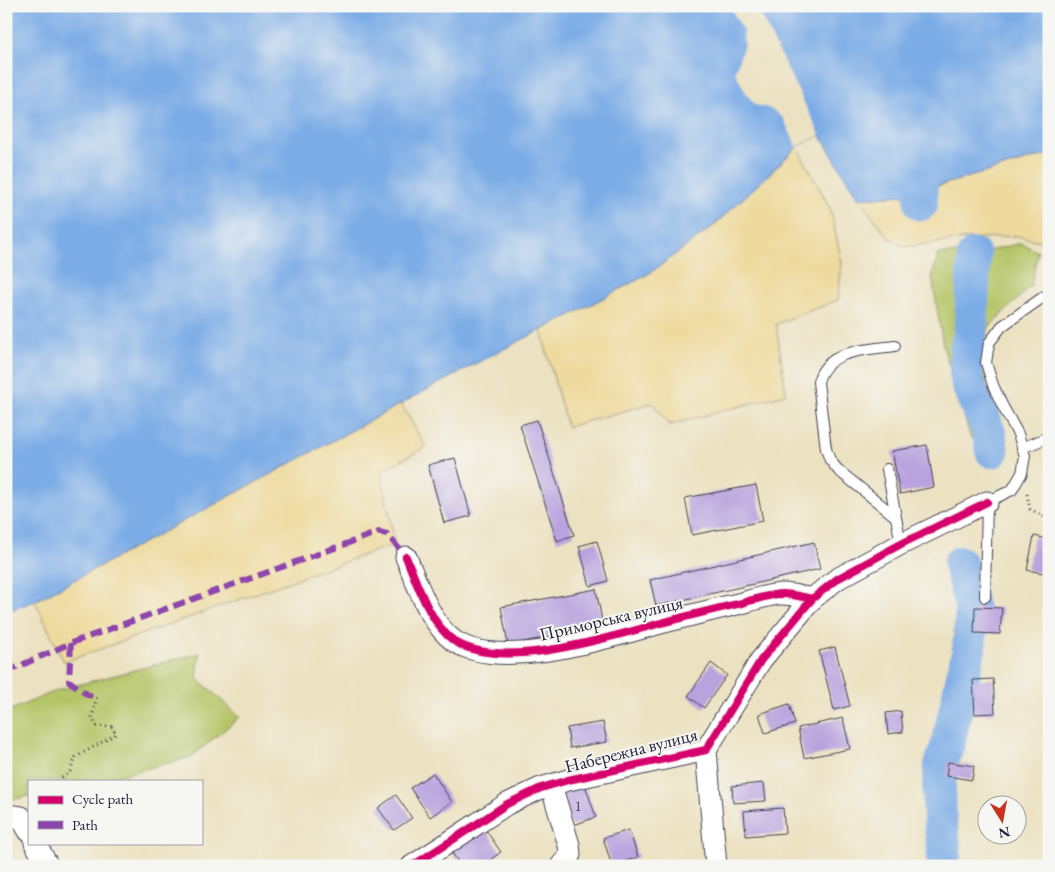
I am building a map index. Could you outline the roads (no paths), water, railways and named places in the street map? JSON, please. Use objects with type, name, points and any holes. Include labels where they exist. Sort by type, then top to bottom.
[{"type":"street","name":"Набережна вулиця","points":[[412,866],[507,804],[542,788],[568,780],[706,750],[761,660],[812,599],[837,579],[901,544],[987,502]]},
{"type":"street","name":"Приморська вулиця","points":[[406,557],[432,616],[439,626],[454,641],[471,650],[493,654],[519,654],[583,644],[710,610],[782,594],[812,599]]},
{"type":"street","points":[[706,750],[716,866]]},
{"type":"street","points":[[551,785],[569,845],[570,855],[561,866]]},
{"type":"street","points":[[6,818],[22,817],[28,829]]},
{"type":"street","points":[[37,844],[48,866]]},
{"type":"lane","points":[[985,597],[987,502],[1012,490],[1022,474],[1025,456],[1018,434],[1002,405],[986,363],[989,343],[1002,326],[1049,293]]},
{"type":"lane","points":[[895,346],[850,353],[836,358],[820,373],[818,382],[826,449],[830,460],[838,470],[896,517]]},
{"type":"lane","points":[[1022,448],[1049,438]]},
{"type":"lane","points":[[886,469],[901,544]]},
{"type":"water","points":[[6,6],[1049,6],[1049,154],[906,195],[858,198],[820,135],[797,147],[711,228],[650,273],[488,357],[35,601],[6,612]]},
{"type":"waterway","points":[[921,190],[921,204]]},
{"type":"waterway","points":[[974,255],[971,329],[966,350],[966,372],[968,384],[990,436],[992,451]]},
{"type":"waterway","points":[[943,866],[944,848],[940,821],[939,786],[941,765],[949,740],[969,649],[972,610],[960,563]]}]
